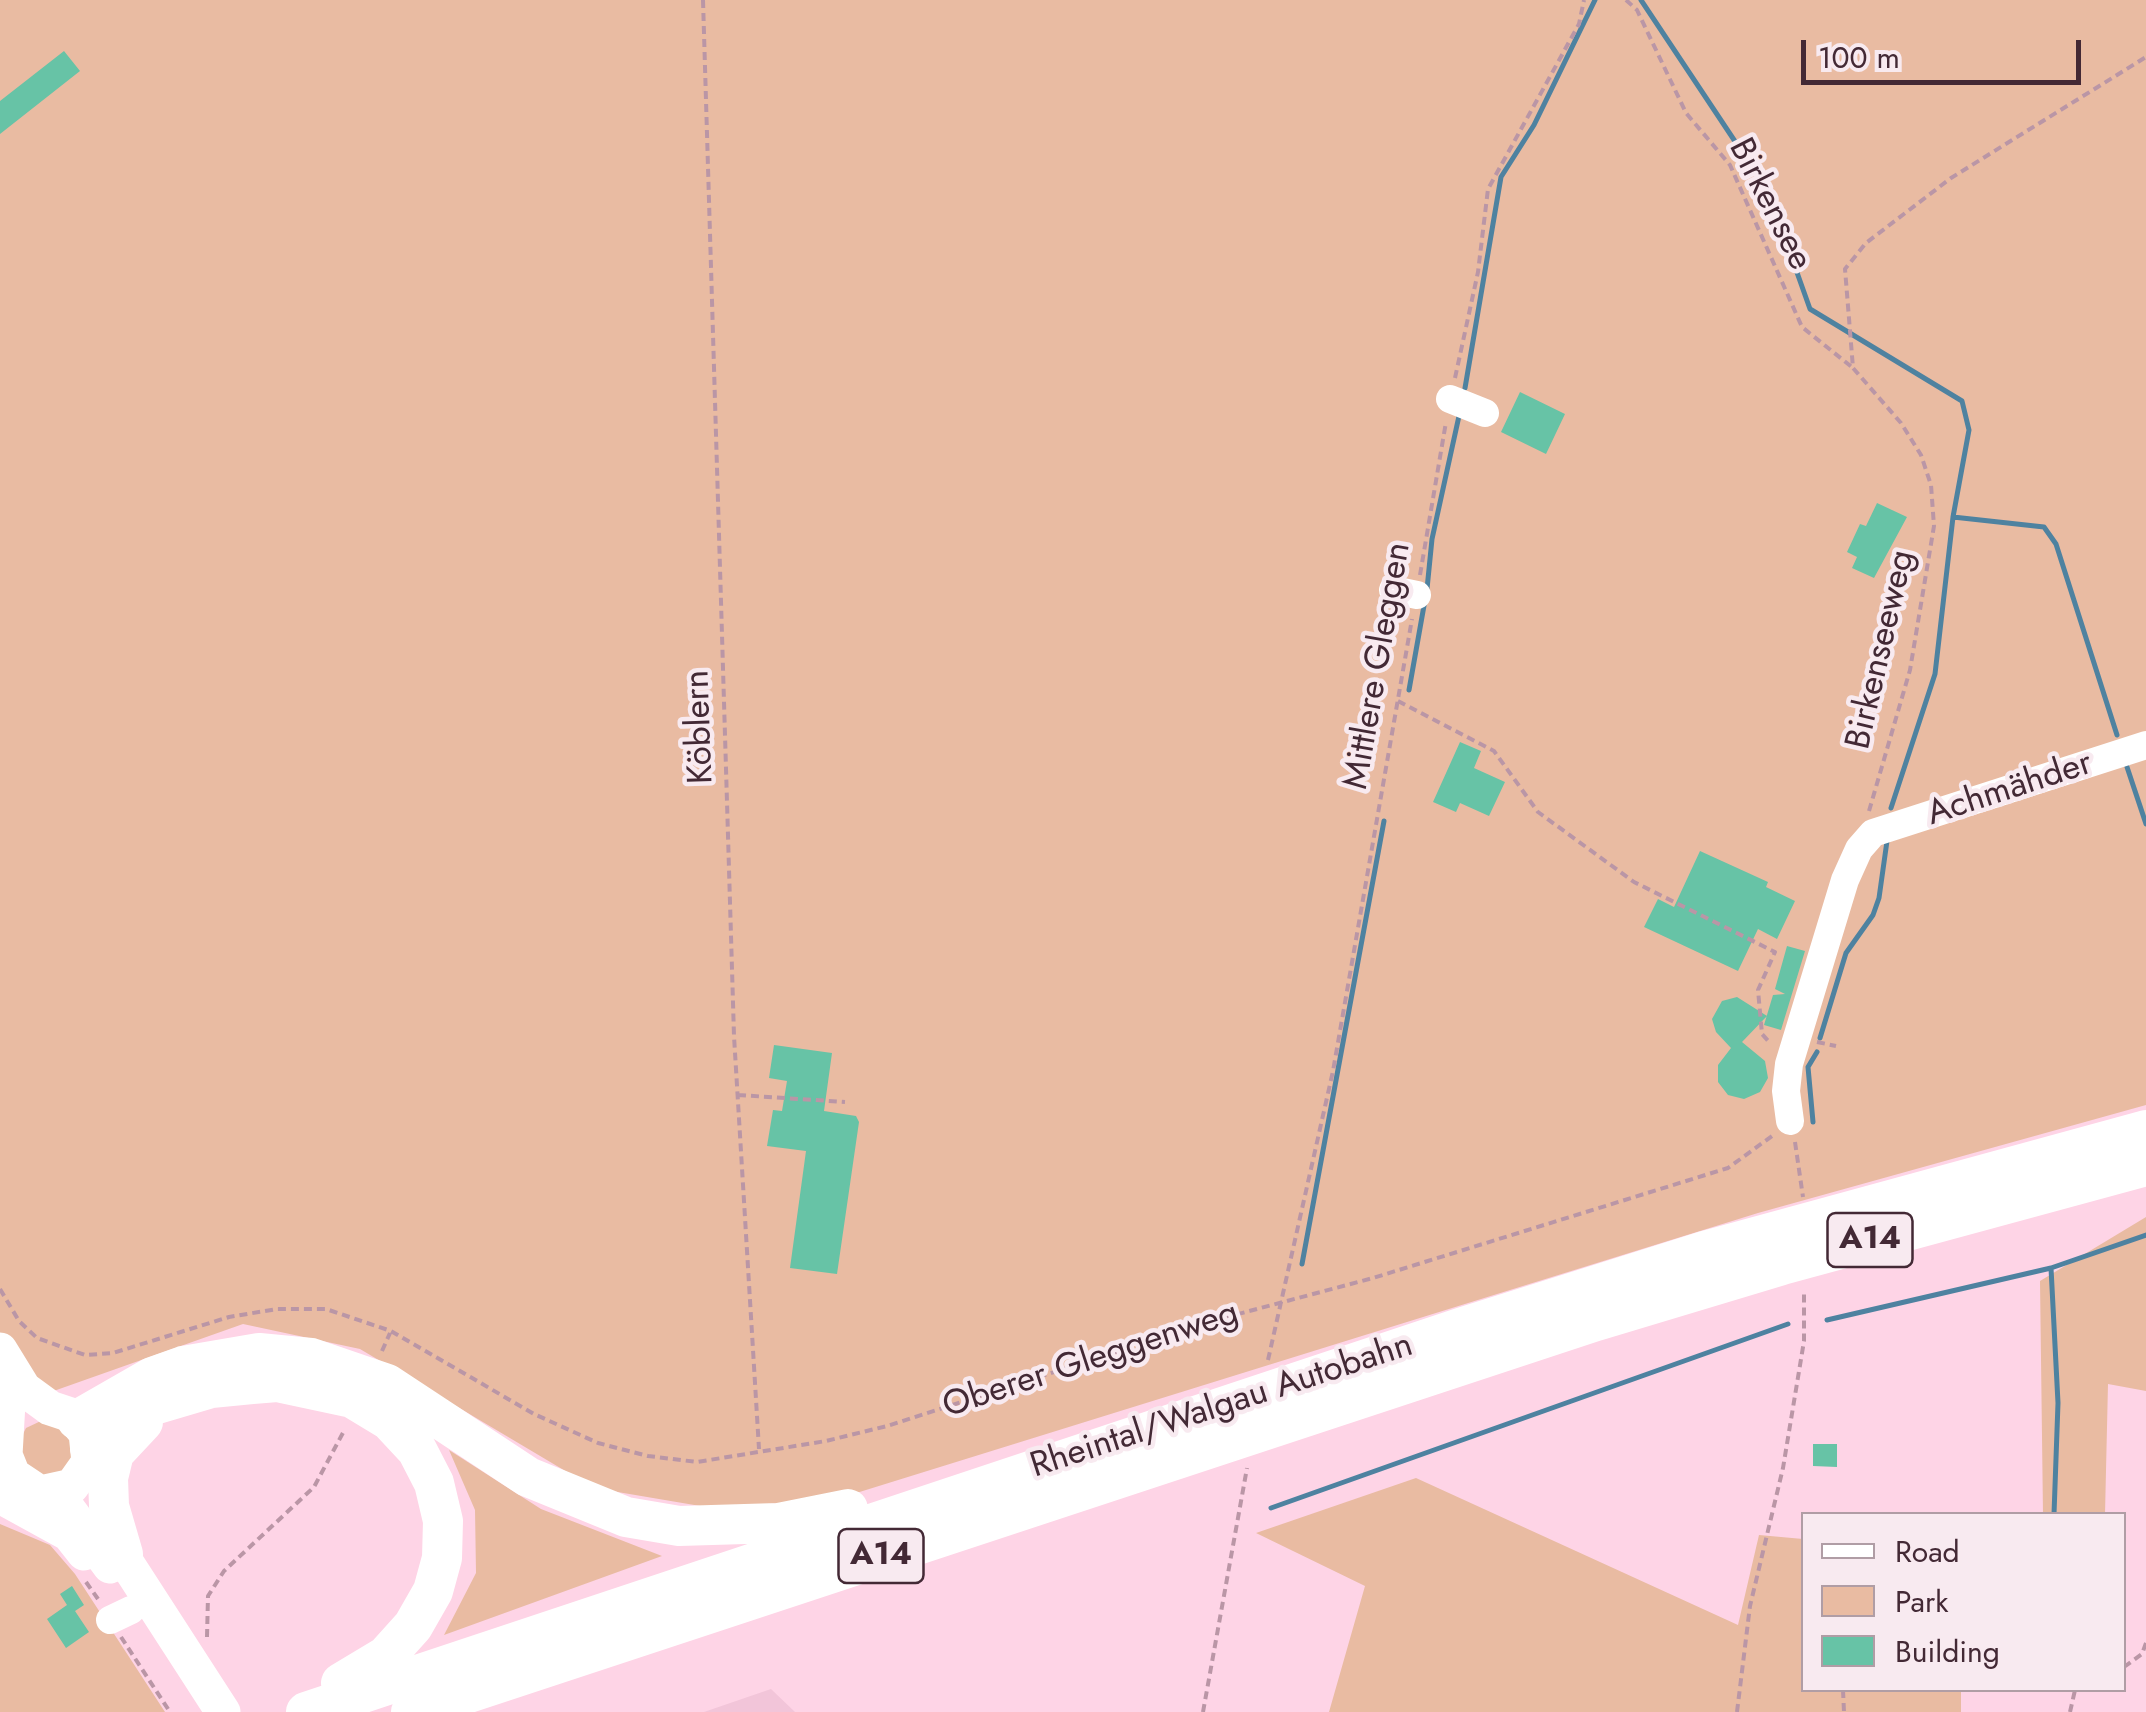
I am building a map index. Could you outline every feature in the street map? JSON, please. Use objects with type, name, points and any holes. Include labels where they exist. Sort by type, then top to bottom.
[{"type":"highway","name":"Rheintal/Walgau Autobahn","points":[[411,1712],[1244,1433],[1277,1390],[1704,1251],[2146,1130]]},
{"type":"highway","name":"Rheintal/Walgau Autobahn","points":[[1277,1390],[1782,1264],[2146,1166]]},
{"type":"highway","points":[[75,1438],[140,1408],[162,1388],[277,1382],[361,1391],[426,1405],[528,1477],[626,1516],[679,1526],[778,1523],[867,1505],[942,1483],[993,1482]]},
{"type":"highway","points":[[124,1554],[110,1506],[108,1478],[114,1454],[162,1388]]},
{"type":"highway","points":[[304,1712],[345,1679],[386,1656],[413,1626],[433,1591],[442,1558],[443,1521],[434,1483],[417,1450],[361,1391]]},
{"type":"highway","name":"Rheintal/Walgau Autobahn","points":[[304,1712],[993,1482],[1244,1433]]},
{"type":"main road","points":[[0,1333],[27,1369],[58,1388],[162,1388]]},
{"type":"main road","points":[[0,1350],[24,1389],[75,1438],[86,1495],[222,1712]]},
{"type":"main road","points":[[0,1388],[8,1404],[5,1455],[13,1476],[29,1490],[51,1494],[66,1504],[110,1567],[121,1608]]},
{"type":"main road","points":[[8,1434],[25,1414],[75,1438]]},
{"type":"main road","points":[[51,1494],[66,1490],[75,1438]]},
{"type":"main road","points":[[0,1496],[69,1534],[194,1712]]},
{"type":"street","points":[[1450,399],[1485,413]]},
{"type":"street","name":"Achmähder","points":[[1873,833],[2146,745]]},
{"type":"street","points":[[1790,1122],[1786,1091],[1789,1064],[1845,880],[1859,849],[1873,833]]},
{"type":"path","name":"Köblern","points":[[703,0],[738,1095],[759,1451]]},
{"type":"path","name":"Mittlere Gleggen","points":[[1277,1390],[1282,1302],[1333,1071],[1398,701],[1405,592],[1478,272],[1488,189],[1579,24],[1584,0]]},
{"type":"path","name":"Birkensee","points":[[1626,0],[1637,10],[1686,113],[1730,165],[1802,327],[1853,368],[1901,423]]},
{"type":"path","points":[[1853,368],[1845,269],[1866,243],[1952,178],[2146,57]]},
{"type":"path","name":"Birkenseeweg","points":[[1873,833],[1869,807],[1910,670],[1934,526],[1931,485],[1921,454],[1901,423]]},
{"type":"path","points":[[1398,701],[1494,752],[1538,812],[1619,872],[1775,952],[1758,990],[1762,1034],[1789,1064]]},
{"type":"path","points":[[738,1095],[845,1102]]},
{"type":"path","points":[[1790,1122],[1803,1202]]},
{"type":"path","name":"Oberer Gleggenweg","points":[[361,1391],[391,1331],[534,1414],[598,1442],[648,1456],[697,1462],[759,1451],[887,1426],[1728,1168],[1790,1122]]},
{"type":"path","points":[[1737,1712],[1750,1606],[1783,1468],[1801,1359],[1804,1280]]},
{"type":"path","points":[[0,1289],[19,1321],[46,1344]]},
{"type":"path","points":[[209,1650],[204,1624],[208,1596],[224,1571],[314,1486],[361,1391]]},
{"type":"path","points":[[1203,1712],[1244,1433]]},
{"type":"path","points":[[2126,1666],[2142,1654],[2146,1643]]},
{"type":"shaded area","points":[[771,1689],[795,1712],[704,1712]]},
{"type":"green space","points":[[0,0],[2146,0],[2146,1105],[1758,1213],[837,1499],[712,1508],[594,1488],[360,1349],[243,1324],[0,1410]]},
{"type":"green space","points":[[2146,1217],[2146,1391],[2108,1384],[2105,1512],[2043,1512],[2040,1281]]},
{"type":"green space","points":[[43,1420],[73,1433],[73,1469],[34,1479],[17,1446],[26,1428]]},
{"type":"green space","points":[[449,1450],[541,1509],[662,1556],[444,1635],[476,1573],[475,1510]]},
{"type":"green space","points":[[1416,1478],[1738,1625],[1759,1535],[1801,1539],[1801,1692],[1961,1692],[1961,1712],[1329,1712],[1365,1586],[1256,1533]]},
{"type":"green space","points":[[0,1524],[50,1545],[75,1574],[165,1712],[0,1712]]},
{"type":"building","points":[[64,51],[80,71],[0,134],[0,101]]},
{"type":"building","points":[[1520,392],[1565,414],[1546,454],[1501,432]]},
{"type":"building","points":[[1877,503],[1907,517],[1874,578],[1852,568],[1857,557],[1847,552],[1860,524],[1866,526]]},
{"type":"building","points":[[1460,742],[1481,751],[1474,768],[1505,782],[1489,816],[1460,803],[1456,812],[1433,802]]},
{"type":"building","points":[[1700,851],[1768,882],[1766,887],[1795,901],[1777,939],[1758,929],[1738,971],[1644,927],[1658,899],[1674,907]]},
{"type":"building","points":[[1787,946],[1805,951],[1781,1030],[1764,1025],[1773,995],[1785,994],[1775,989]]},
{"type":"building","points":[[1737,997],[1767,1016],[1742,1042],[1765,1061],[1768,1078],[1760,1092],[1744,1099],[1728,1095],[1718,1082],[1718,1065],[1731,1048],[1716,1032],[1712,1019],[1722,1001]]},
{"type":"building","points":[[774,1045],[832,1053],[824,1111],[856,1116],[859,1122],[837,1274],[790,1268],[806,1151],[767,1146],[773,1110],[782,1111],[787,1081],[769,1078]]},
{"type":"building","points":[[1813,1444],[1837,1444],[1837,1467],[1813,1466]]},
{"type":"building","points":[[72,1586],[84,1605],[75,1611],[89,1632],[66,1648],[47,1619],[67,1605],[60,1594]]},
{"type":"waterway","points":[[1465,388],[1501,177],[1534,125],[1595,0]]},
{"type":"waterway","points":[[1641,0],[1768,191],[1810,309],[1962,401],[1969,430],[1953,517],[2044,527],[2056,544],[2117,735]]},
{"type":"waterway","points":[[1427,589],[1432,539],[1459,416]]},
{"type":"waterway","points":[[1891,808],[1935,674],[1953,517]]},
{"type":"waterway","points":[[1409,690],[1425,600]]},
{"type":"waterway","points":[[2127,767],[2146,824]]},
{"type":"waterway","points":[[1302,1264],[1384,821]]},
{"type":"waterway","points":[[1820,1038],[1846,953],[1873,915],[1879,898],[1887,841]]},
{"type":"waterway","points":[[1813,1122],[1808,1067],[1817,1052]]},
{"type":"waterway","points":[[1827,1320],[2051,1268],[2146,1235]]},
{"type":"waterway","points":[[2051,1268],[2058,1403],[2054,1512]]},
{"type":"waterway","points":[[1271,1508],[1788,1324]]}]
